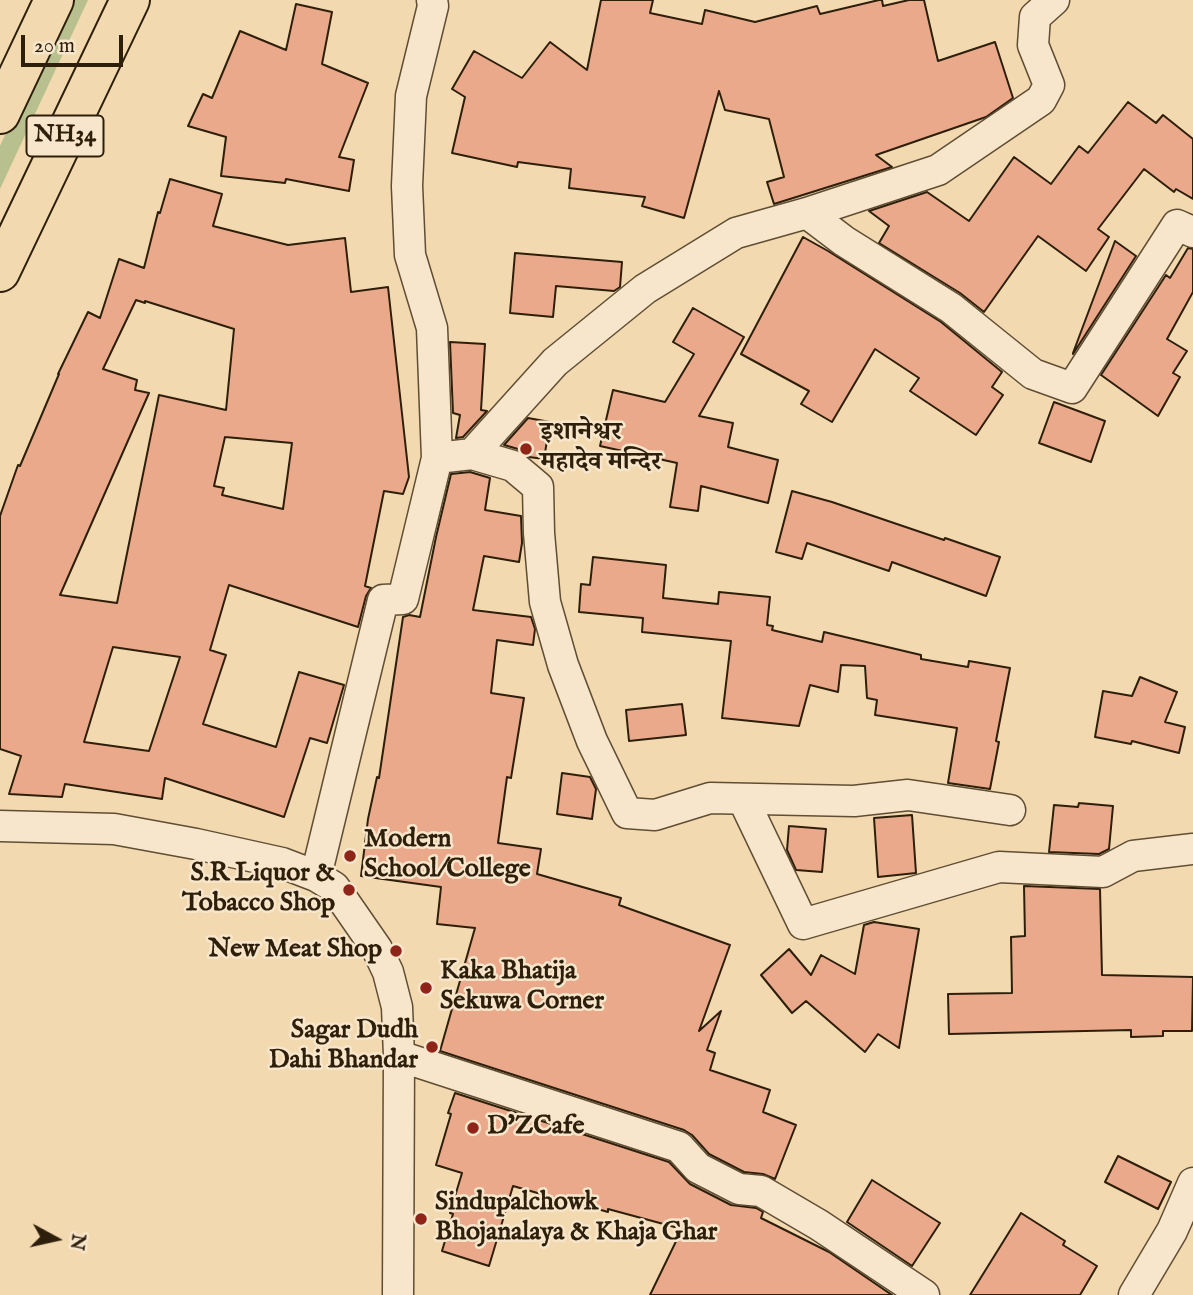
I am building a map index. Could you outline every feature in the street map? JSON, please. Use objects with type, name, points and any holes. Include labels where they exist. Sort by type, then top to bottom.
[{"type":"highway","name":"NH34","points":[[0,114],[54,0]]},
{"type":"highway","name":"NH34","points":[[0,272],[130,0]]},
{"type":"street","points":[[472,454],[555,362],[645,289],[736,233],[938,170],[1041,100],[1049,85],[1033,45],[1035,17],[1054,0]]},
{"type":"street","points":[[316,876],[383,600],[403,599],[437,458],[432,328],[410,255],[407,186],[411,96],[437,2]]},
{"type":"street","points":[[807,213],[844,241],[951,308],[1033,374],[1072,388],[1177,225],[1193,232]]},
{"type":"street","points":[[437,458],[472,454],[513,466],[538,488],[545,603],[563,666],[592,741],[628,813],[655,815],[710,799],[854,801],[908,795],[1010,810]]},
{"type":"street","points":[[743,799],[803,923],[999,867],[1103,872],[1133,856],[1193,849]]},
{"type":"street","points":[[0,827],[114,829],[282,863],[316,876],[334,887],[377,949],[388,972],[397,1007],[398,1295]]},
{"type":"street","points":[[398,1056],[679,1147],[698,1168],[739,1189],[761,1191],[819,1225],[924,1295]]},
{"type":"street","points":[[1134,1295],[1172,1231],[1193,1183]]},
{"type":"green space","points":[[67,0],[88,0],[0,189],[0,146]]},
{"type":"building","points":[[601,0],[653,0],[650,13],[702,24],[705,10],[755,22],[817,6],[820,14],[879,0],[882,0],[883,6],[909,0],[924,0],[938,61],[995,42],[1013,98],[986,117],[876,155],[892,167],[774,204],[767,182],[784,177],[769,119],[725,110],[719,91],[684,218],[642,206],[645,197],[569,188],[571,169],[518,162],[517,167],[452,153],[465,97],[452,89],[474,51],[522,78],[550,42],[587,70]]},
{"type":"building","points":[[296,4],[332,12],[322,64],[368,83],[339,157],[354,160],[349,191],[286,179],[285,183],[221,176],[226,137],[188,126],[203,94],[212,98],[240,31],[286,50]]},
{"type":"building","points":[[1128,102],[1156,123],[1163,115],[1193,139],[1193,199],[1176,189],[1174,192],[1144,169],[1098,229],[1109,237],[1086,271],[1038,236],[984,312],[960,293],[879,243],[889,226],[869,211],[927,192],[969,221],[1014,157],[1051,184],[1079,146],[1088,153]]},
{"type":"building","points":[[170,179],[222,194],[213,226],[288,245],[345,238],[351,292],[388,287],[409,477],[403,494],[384,491],[365,586],[371,588],[366,596],[358,627],[229,585],[210,650],[226,655],[203,724],[276,747],[299,672],[344,685],[327,743],[310,738],[284,817],[165,778],[162,799],[65,784],[62,797],[9,794],[21,756],[0,749],[0,516],[18,465],[20,466],[58,374],[88,312],[100,318],[119,259],[144,268],[158,212],[160,213]],"holes":[[[136,300],[234,329],[226,410],[159,395],[117,603],[60,595],[149,393],[135,390],[137,380],[103,369]],[[225,437],[292,443],[283,509],[222,495],[224,488],[214,486]],[[113,647],[180,657],[149,751],[84,742]]]},
{"type":"building","points":[[803,237],[941,322],[1002,372],[992,387],[1003,395],[976,435],[910,391],[919,378],[875,349],[832,422],[801,404],[809,391],[741,354]]},
{"type":"building","points":[[1115,241],[1136,256],[1073,354],[1073,353]]},
{"type":"building","points":[[1188,248],[1193,249],[1193,292],[1167,339],[1187,351],[1173,373],[1180,377],[1158,416],[1101,375],[1166,275],[1170,278]]},
{"type":"building","points":[[515,253],[622,262],[620,287],[614,291],[556,286],[553,317],[510,313]]},
{"type":"building","points":[[693,308],[744,337],[699,416],[733,423],[728,447],[778,460],[768,503],[701,486],[698,511],[670,507],[677,463],[600,446],[613,390],[665,402],[694,354],[673,342]]},
{"type":"building","points":[[450,342],[485,344],[481,410],[487,411],[463,437],[456,438],[460,415],[453,413]]},
{"type":"building","points":[[1054,402],[1105,421],[1091,462],[1039,443]]},
{"type":"building","points":[[528,418],[550,422],[544,459],[529,457],[518,449],[504,445]]},
{"type":"building","points":[[470,472],[490,478],[485,510],[521,516],[522,543],[519,562],[484,556],[473,610],[531,617],[535,629],[533,645],[497,640],[491,693],[524,698],[511,778],[507,777],[498,843],[541,849],[537,874],[621,898],[619,905],[730,945],[699,1031],[721,1011],[707,1050],[715,1053],[710,1070],[770,1090],[763,1112],[796,1125],[775,1179],[763,1174],[744,1172],[709,1154],[684,1130],[440,1051],[475,928],[437,924],[441,887],[361,876],[368,819],[377,777],[379,778],[403,617],[420,617],[451,474]]},
{"type":"building","points":[[792,491],[1000,557],[986,596],[892,562],[889,571],[807,543],[802,559],[776,552]]},
{"type":"building","points":[[593,557],[666,565],[663,598],[718,604],[719,592],[770,597],[767,625],[773,626],[772,630],[822,642],[824,632],[921,655],[921,659],[968,667],[969,661],[1010,668],[990,789],[948,783],[957,728],[875,715],[877,700],[867,698],[865,666],[841,665],[838,692],[810,685],[799,726],[722,718],[731,641],[642,632],[643,618],[579,612],[581,584],[590,585]]},
{"type":"building","points":[[1140,677],[1177,692],[1165,722],[1185,727],[1179,753],[1132,741],[1131,744],[1095,737],[1103,691],[1132,696]]},
{"type":"building","points":[[682,704],[686,735],[629,741],[626,710]]},
{"type":"building","points":[[562,773],[590,777],[596,789],[592,819],[557,814]]},
{"type":"building","points":[[1079,803],[1113,806],[1109,849],[1099,854],[1049,852],[1054,805],[1078,807]]},
{"type":"building","points":[[912,815],[916,873],[878,877],[874,818]]},
{"type":"building","points":[[789,826],[826,829],[822,872],[796,870],[787,850]]},
{"type":"building","points":[[1024,886],[1100,889],[1102,975],[1193,977],[1192,1031],[1163,1031],[1163,1036],[1131,1037],[1131,1030],[949,1034],[948,994],[1012,993],[1011,937],[1025,936]]},
{"type":"building","points":[[874,922],[919,929],[899,1048],[878,1034],[865,1052],[806,1001],[792,1013],[761,975],[789,949],[811,975],[821,955],[855,974],[864,925]]},
{"type":"building","points":[[455,1093],[669,1162],[690,1184],[731,1205],[756,1208],[763,1212],[761,1218],[829,1252],[892,1295],[650,1295],[682,1229],[513,1186],[489,1266],[442,1251],[462,1173],[436,1165]]},
{"type":"building","points":[[1118,1156],[1171,1182],[1158,1209],[1105,1182]]},
{"type":"building","points":[[872,1180],[940,1223],[912,1266],[847,1222]]},
{"type":"building","points":[[1021,1213],[1065,1241],[1063,1245],[1097,1266],[1080,1295],[970,1295]]},
{"type":"place","name":"इशानेश्वर महादेव मन्दिर","points":[[526,449]]},
{"type":"place","name":"Modern School/College","points":[[350,856]]},
{"type":"place","name":"S.R Liquor & Tobacco Shop","points":[[349,890]]},
{"type":"place","name":"New Meat Shop","points":[[396,951]]},
{"type":"place","name":"Kaka Bhatija Sekuwa Corner","points":[[426,988]]},
{"type":"place","name":"Sagar Dudh Dahi Bhandar","points":[[432,1047]]},
{"type":"place","name":"D'ZCafe","points":[[473,1128]]},
{"type":"place","name":"Sindupalchowk Bhojanalaya & Khaja Ghar","points":[[421,1219]]}]
